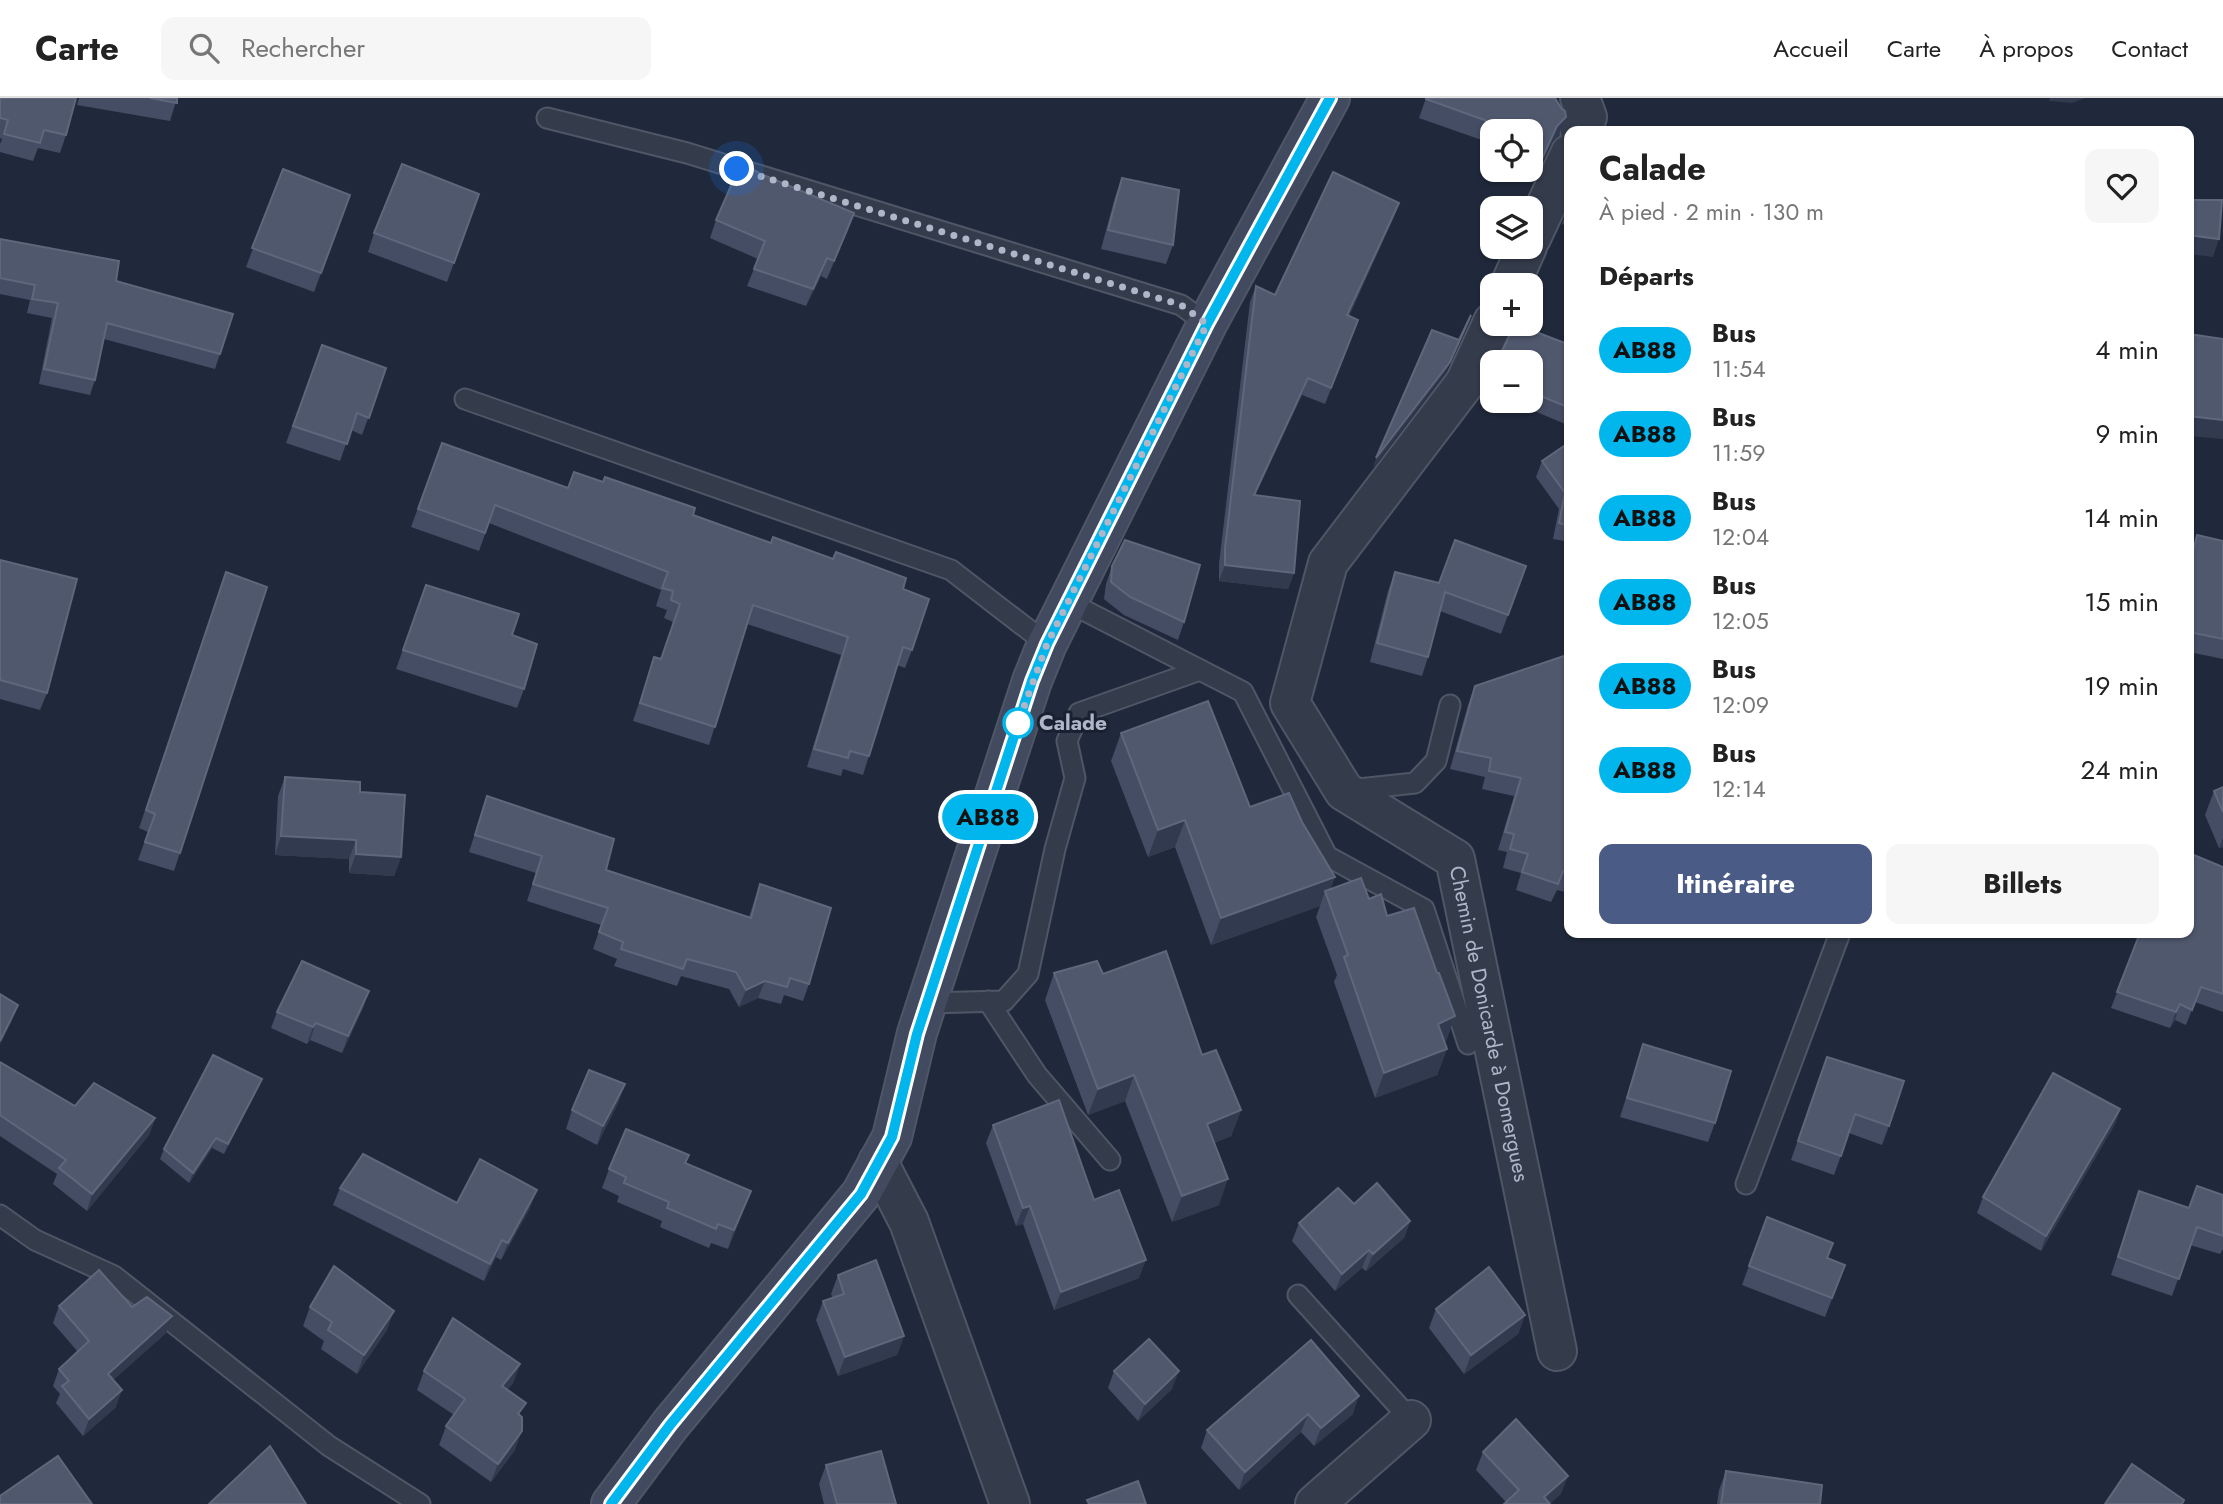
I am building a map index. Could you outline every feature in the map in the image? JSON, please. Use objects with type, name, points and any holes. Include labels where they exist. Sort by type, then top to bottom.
[{"type":"street","points":[[611,1504],[670,1425],[861,1194],[892,1137],[917,1034],[1028,692],[1047,644],[1207,324],[1330,98]]},
{"type":"street","points":[[1543,212],[1564,167]]},
{"type":"street","name":"Chemin de Donicarde à Domergues","points":[[1487,336],[1465,383],[1328,563],[1290,703],[1344,791],[1455,859],[1557,1351]]},
{"type":"street","points":[[878,1162],[909,1222],[1010,1504]]},
{"type":"street","points":[[1315,1504],[1411,1420]]},
{"type":"lane","points":[[548,118],[687,153],[1181,305],[1207,324]]},
{"type":"lane","points":[[466,399],[951,570],[1047,644]]},
{"type":"lane","points":[[1068,602],[1243,692],[1327,856],[1424,909],[1468,1044]]},
{"type":"lane","points":[[928,1003],[1004,1001],[1028,974],[1055,849],[1075,778],[1067,741],[1079,713],[1200,670]]},
{"type":"lane","points":[[1344,791],[1415,783],[1436,761],[1450,705]]},
{"type":"lane","points":[[1746,1184],[1838,938]]},
{"type":"lane","points":[[988,1001],[1037,1075],[1110,1160]]},
{"type":"lane","points":[[0,1215],[35,1240],[114,1276],[329,1446],[420,1504]]},
{"type":"lane","points":[[1298,1295],[1411,1420]]},
{"type":"building","points":[[0,98],[76,98],[66,135],[44,130],[40,143],[4,134],[8,120],[0,118]]},
{"type":"building","points":[[150,98],[177,98],[177,103]]},
{"type":"building","points":[[1555,98],[1565,111],[1566,117],[1557,126],[1543,157],[1543,119],[1482,119],[1426,99]]},
{"type":"building","points":[[741,163],[854,213],[834,261],[827,258],[813,289],[754,269],[765,241],[716,220]]},
{"type":"building","points":[[402,164],[479,194],[454,263],[374,233]]},
{"type":"building","points":[[283,169],[350,195],[321,273],[252,248]]},
{"type":"building","points":[[1333,172],[1399,203],[1347,315],[1358,320],[1331,388],[1308,378],[1254,495],[1300,501],[1294,573],[1225,565],[1256,286],[1275,295]]},
{"type":"building","points":[[1122,178],[1179,190],[1173,245],[1108,230]]},
{"type":"building","points":[[2194,200],[2222,200],[2219,239],[2194,236]]},
{"type":"building","points":[[0,239],[119,261],[116,281],[233,314],[220,354],[107,323],[95,380],[44,369],[58,303],[32,299],[35,285],[0,278]]},
{"type":"building","points":[[1471,315],[1450,362],[1376,458],[1432,330],[1459,340]]},
{"type":"building","points":[[1543,335],[1564,343],[1564,406],[1543,397],[1543,350],[1503,350],[1509,336]]},
{"type":"building","points":[[2194,335],[2223,339],[2223,420],[2194,417]]},
{"type":"building","points":[[322,345],[386,368],[369,418],[357,413],[347,444],[293,426]]},
{"type":"building","points":[[442,443],[568,488],[574,472],[603,482],[605,477],[695,508],[693,515],[771,543],[773,537],[833,559],[836,552],[906,578],[903,589],[929,599],[912,650],[903,647],[869,756],[850,751],[848,758],[814,749],[848,637],[753,605],[715,727],[640,703],[654,657],[661,659],[680,604],[671,600],[673,591],[662,588],[668,572],[495,505],[485,533],[418,509]]},
{"type":"building","points":[[1564,446],[1564,492],[1542,461]]},
{"type":"building","points":[[1564,498],[1564,524],[1559,523]]},
{"type":"building","points":[[2197,535],[2223,541],[2223,639],[2194,633],[2194,548]]},
{"type":"building","points":[[1125,540],[1200,565],[1184,622],[1130,597],[1111,582],[1112,566]]},
{"type":"building","points":[[1455,540],[1526,566],[1508,615],[1445,592],[1428,657],[1377,643],[1395,572],[1439,583]]},
{"type":"building","points":[[0,560],[77,579],[47,693],[0,680]]},
{"type":"building","points":[[226,572],[267,587],[180,853],[145,842],[155,814],[146,810]]},
{"type":"building","points":[[426,585],[519,614],[512,635],[537,644],[524,689],[403,650]]},
{"type":"building","points":[[1564,656],[1564,871],[1558,884],[1522,872],[1528,854],[1510,849],[1514,834],[1505,832],[1521,778],[1489,771],[1491,758],[1457,751],[1475,686]]},
{"type":"building","points":[[1208,701],[1250,807],[1289,793],[1302,822],[1335,877],[1221,918],[1185,820],[1158,830],[1121,733]]},
{"type":"building","points":[[285,777],[360,782],[360,792],[405,795],[401,857],[356,854],[356,840],[281,836]]},
{"type":"building","points":[[2223,787],[2223,812],[2214,791]]},
{"type":"building","points":[[487,796],[614,839],[606,870],[751,918],[760,884],[831,908],[809,984],[790,978],[787,987],[765,981],[746,990],[736,972],[687,959],[683,969],[621,949],[623,942],[599,932],[608,908],[533,884],[542,856],[475,835]]},
{"type":"building","points":[[2194,855],[2223,867],[2223,994],[2201,987],[2192,1010],[2180,1004],[2176,1012],[2117,992],[2138,938],[2194,938]]},
{"type":"building","points":[[1361,878],[1369,899],[1381,894],[1387,916],[1414,908],[1455,1016],[1438,1024],[1447,1049],[1384,1073],[1344,957],[1348,955],[1325,891]]},
{"type":"building","points":[[1166,951],[1202,1055],[1216,1050],[1241,1110],[1207,1124],[1228,1179],[1182,1196],[1134,1075],[1098,1089],[1054,973],[1097,961],[1103,974]]},
{"type":"building","points":[[302,961],[369,991],[348,1036],[316,1023],[313,1027],[277,1012]]},
{"type":"building","points":[[0,994],[18,1005],[0,1041]]},
{"type":"building","points":[[1643,1044],[1731,1071],[1715,1123],[1627,1098]]},
{"type":"building","points":[[213,1055],[262,1079],[228,1144],[216,1138],[193,1173],[164,1149]]},
{"type":"building","points":[[1827,1057],[1904,1081],[1889,1126],[1855,1114],[1841,1156],[1798,1141]]},
{"type":"building","points":[[0,1062],[75,1106],[94,1083],[155,1118],[92,1194],[59,1168],[66,1160],[0,1115]]},
{"type":"building","points":[[589,1070],[625,1084],[603,1126],[572,1110]]},
{"type":"building","points":[[2053,1073],[2120,1109],[2046,1236],[1983,1197]]},
{"type":"building","points":[[1059,1100],[1094,1200],[1119,1190],[1146,1260],[1061,1292],[1030,1206],[1023,1208],[993,1125]]},
{"type":"building","points":[[626,1129],[689,1155],[685,1163],[751,1191],[734,1230],[718,1224],[716,1229],[667,1208],[669,1202],[624,1183],[626,1177],[609,1169]]},
{"type":"building","points":[[363,1154],[457,1203],[480,1159],[537,1190],[508,1243],[502,1240],[490,1264],[340,1188]]},
{"type":"building","points":[[1377,1183],[1410,1221],[1373,1254],[1369,1250],[1342,1274],[1299,1223],[1338,1188],[1354,1204]]},
{"type":"building","points":[[2197,1186],[2223,1195],[2223,1236],[2197,1227],[2179,1279],[2118,1257],[2139,1191],[2189,1208]]},
{"type":"building","points":[[1767,1217],[1833,1243],[1827,1258],[1845,1265],[1832,1298],[1749,1266]]},
{"type":"building","points":[[876,1260],[904,1336],[845,1357],[823,1301],[844,1294],[838,1275]]},
{"type":"building","points":[[334,1266],[394,1311],[364,1355],[328,1330],[332,1322],[310,1307]]},
{"type":"building","points":[[1489,1267],[1525,1315],[1471,1355],[1436,1309]]},
{"type":"building","points":[[99,1270],[132,1307],[147,1297],[172,1316],[108,1374],[122,1390],[89,1419],[62,1386],[69,1381],[59,1369],[89,1341],[59,1306]]},
{"type":"building","points":[[453,1318],[520,1364],[502,1386],[526,1403],[518,1414],[522,1417],[522,1431],[498,1464],[446,1426],[465,1399],[424,1371]]},
{"type":"building","points":[[1149,1339],[1179,1371],[1145,1404],[1114,1371]]},
{"type":"building","points":[[1311,1340],[1359,1396],[1321,1428],[1308,1414],[1245,1472],[1207,1430]]},
{"type":"building","points":[[1516,1419],[1568,1476],[1544,1497],[1550,1504],[1504,1504],[1519,1490],[1483,1452]]},
{"type":"building","points":[[270,1446],[306,1504],[209,1504]]},
{"type":"building","points":[[881,1451],[896,1504],[837,1504],[826,1465]]},
{"type":"building","points":[[58,1456],[92,1504],[0,1504],[0,1496]]},
{"type":"building","points":[[2132,1464],[2184,1500],[2182,1504],[2105,1504]]},
{"type":"building","points":[[1726,1471],[1822,1485],[1820,1504],[1721,1504]]},
{"type":"building","points":[[1138,1481],[1146,1504],[1089,1504],[1087,1500]]},
{"type":"bus line","name":"AB88","points":[[611,1504],[670,1425],[861,1194],[892,1137],[917,1034],[1032,681],[1047,644],[1207,324],[1330,98]]},
{"type":"place","name":"Calade","points":[[1018,723]]},
{"type":"route","points":[[737,169],[1181,305],[1207,324],[1047,644],[1018,723]]}]
